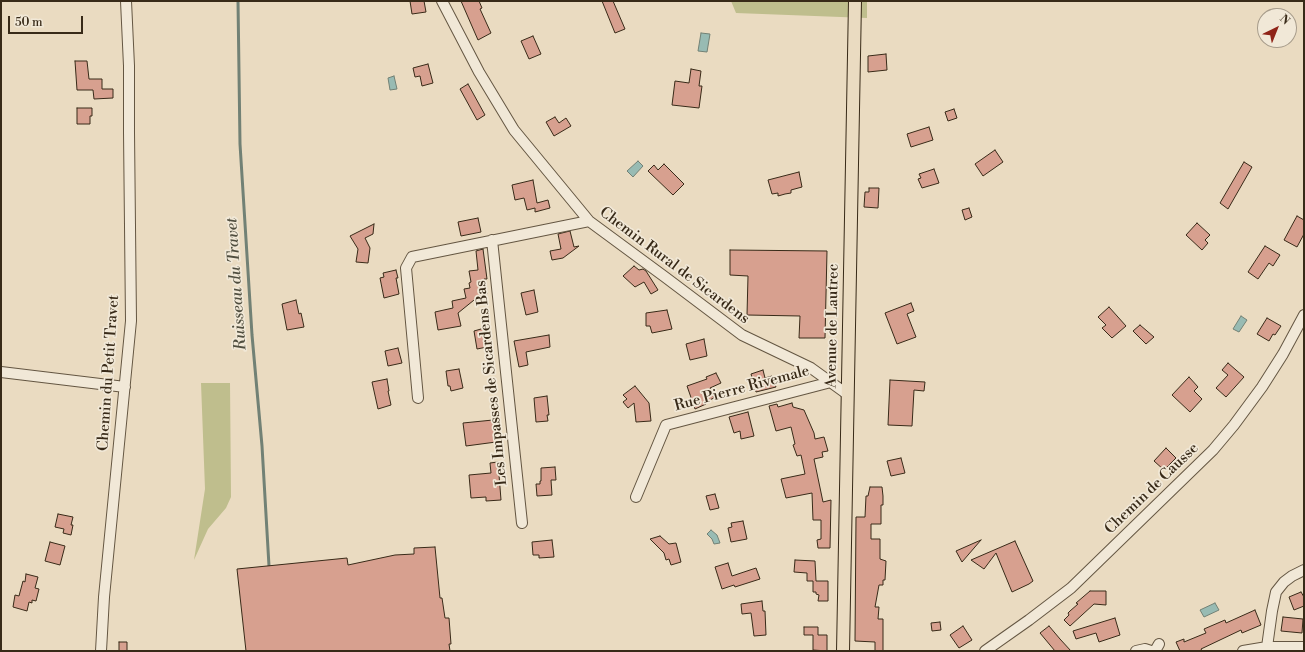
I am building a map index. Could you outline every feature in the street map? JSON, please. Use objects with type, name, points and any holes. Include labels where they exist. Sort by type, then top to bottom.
[{"type":"main road","name":"Avenue de Lautrec","points":[[843,651],[856,1]]},
{"type":"street","name":"Chemin du Petit Travet","points":[[101,651],[104,597],[131,321],[129,66],[126,1]]},
{"type":"street","name":"Chemin Rural de Sicardens","points":[[442,1],[479,72],[514,130],[589,221],[742,336],[812,368],[847,394]]},
{"type":"street","points":[[418,398],[406,268],[412,257],[589,221]]},
{"type":"street","name":"Les Impasses de Sicardens Bas","points":[[492,240],[522,523]]},
{"type":"street","name":"Chemin de Causse","points":[[985,651],[1071,588],[1213,450],[1234,425],[1262,387],[1283,354],[1304,315]]},
{"type":"street","points":[[1,372],[125,387]]},
{"type":"street","name":"Rue Pierre Rivemale","points":[[636,497],[666,425],[831,382]]},
{"type":"street","points":[[1267,647],[1276,592],[1284,582],[1304,570]]},
{"type":"street","points":[[1243,651],[1267,647],[1304,647]]},
{"type":"street","points":[[1136,651],[1145,649],[1151,651]]},
{"type":"shaded area","points":[[731,1],[867,1],[867,18],[736,13]]},
{"type":"shaded area","points":[[201,383],[230,383],[231,497],[226,508],[208,529],[194,560],[205,489]]},
{"type":"water","points":[[701,33],[710,34],[707,52],[698,51]]},
{"type":"water","points":[[394,76],[397,89],[390,90],[388,78]]},
{"type":"water","points":[[638,161],[643,166],[633,177],[627,171]]},
{"type":"water","points":[[1241,316],[1247,320],[1239,332],[1233,329]]},
{"type":"water","points":[[711,530],[717,535],[720,543],[714,544],[712,539],[707,534]]},
{"type":"water","points":[[1215,603],[1219,610],[1204,617],[1200,610]]},
{"type":"building","points":[[410,1],[424,1],[426,12],[412,14]]},
{"type":"building","points":[[461,1],[479,1],[482,8],[480,9],[491,33],[478,40]]},
{"type":"building","points":[[602,1],[613,1],[625,29],[615,33]]},
{"type":"building","points":[[533,36],[541,54],[529,59],[521,41]]},
{"type":"building","points":[[886,54],[887,70],[868,72],[868,56]]},
{"type":"building","points":[[75,61],[87,61],[89,79],[102,79],[102,89],[113,89],[113,98],[94,99],[93,90],[77,90]]},
{"type":"building","points":[[428,64],[433,83],[422,86],[420,76],[415,77],[413,68]]},
{"type":"building","points":[[691,69],[701,71],[699,86],[702,86],[699,108],[672,105],[675,81],[689,83]]},
{"type":"building","points":[[468,84],[485,115],[477,120],[460,89]]},
{"type":"building","points":[[77,108],[92,108],[90,124],[77,124]]},
{"type":"building","points":[[954,109],[957,118],[948,121],[945,112]]},
{"type":"building","points":[[555,117],[559,123],[566,118],[571,126],[554,136],[546,122]]},
{"type":"building","points":[[929,127],[933,140],[911,147],[907,134]]},
{"type":"building","points":[[995,150],[1003,162],[983,176],[975,164]]},
{"type":"building","points":[[1244,162],[1252,167],[1228,209],[1220,203]]},
{"type":"building","points":[[664,164],[684,184],[673,195],[648,171],[654,165],[658,170]]},
{"type":"building","points":[[934,169],[939,183],[922,188],[918,179],[921,178],[919,174]]},
{"type":"building","points":[[799,172],[802,187],[791,190],[791,193],[778,196],[778,193],[772,194],[768,180]]},
{"type":"building","points":[[533,180],[537,203],[548,200],[550,208],[535,212],[535,208],[527,210],[524,198],[515,200],[512,185]]},
{"type":"building","points":[[869,188],[879,188],[878,208],[864,207],[865,192],[869,192]]},
{"type":"building","points":[[969,208],[972,217],[965,220],[962,210]]},
{"type":"building","points":[[1297,216],[1304,220],[1304,234],[1297,247],[1284,240]]},
{"type":"building","points":[[478,218],[481,232],[461,236],[458,222]]},
{"type":"building","points":[[1197,223],[1210,235],[1205,240],[1208,243],[1202,250],[1186,235]]},
{"type":"building","points":[[374,224],[373,234],[365,238],[370,248],[368,263],[356,262],[358,249],[350,236]]},
{"type":"building","points":[[570,231],[574,247],[579,246],[563,258],[552,260],[550,251],[561,249],[558,234]]},
{"type":"building","points":[[1265,246],[1280,255],[1273,266],[1269,263],[1258,279],[1248,272]]},
{"type":"building","points":[[483,249],[487,279],[484,279],[487,294],[479,296],[458,313],[461,326],[438,330],[435,312],[453,308],[452,301],[466,298],[464,289],[470,288],[469,283],[471,282],[469,271],[478,270],[476,251]]},
{"type":"building","points":[[730,250],[827,251],[825,338],[799,338],[800,316],[747,315],[748,276],[730,275]]},
{"type":"building","points":[[634,266],[639,270],[643,269],[646,271],[658,290],[651,294],[644,282],[635,287],[623,276]]},
{"type":"building","points":[[396,270],[399,294],[384,298],[380,278],[384,277],[383,273]]},
{"type":"building","points":[[534,290],[538,312],[526,315],[521,293]]},
{"type":"building","points":[[296,300],[304,327],[287,330],[282,304]]},
{"type":"building","points":[[911,303],[914,311],[907,314],[916,337],[897,344],[885,313]]},
{"type":"building","points":[[1109,307],[1126,326],[1112,338],[1102,328],[1106,325],[1098,317]]},
{"type":"building","points":[[667,310],[672,329],[652,333],[650,326],[646,326],[646,313]]},
{"type":"building","points":[[1267,318],[1281,326],[1275,335],[1273,334],[1269,341],[1257,334]]},
{"type":"building","points":[[1140,325],[1154,337],[1146,344],[1133,331]]},
{"type":"building","points":[[488,327],[492,346],[477,349],[474,331]]},
{"type":"building","points":[[549,335],[550,347],[526,352],[528,365],[519,367],[514,341]]},
{"type":"building","points":[[704,339],[707,356],[690,360],[686,344]]},
{"type":"building","points":[[398,348],[402,363],[388,366],[385,351]]},
{"type":"building","points":[[1228,363],[1244,377],[1226,397],[1216,388],[1228,375],[1222,370]]},
{"type":"building","points":[[459,369],[463,388],[451,391],[450,386],[448,386],[446,371]]},
{"type":"building","points":[[763,370],[765,378],[772,376],[776,387],[756,392],[751,374]]},
{"type":"building","points":[[716,373],[721,383],[710,388],[714,398],[695,409],[687,386],[707,379],[706,377]]},
{"type":"building","points":[[1189,377],[1198,387],[1194,391],[1202,399],[1190,412],[1172,395]]},
{"type":"building","points":[[387,379],[391,405],[378,409],[372,382]]},
{"type":"building","points":[[890,380],[925,382],[924,391],[914,390],[912,426],[888,425]]},
{"type":"building","points":[[635,386],[649,403],[651,421],[636,422],[634,403],[628,408],[623,402],[627,399],[623,395]]},
{"type":"building","points":[[547,396],[549,415],[547,415],[548,421],[536,422],[534,398]]},
{"type":"building","points":[[792,403],[793,407],[804,410],[815,439],[824,437],[828,451],[822,452],[823,457],[814,459],[823,502],[831,500],[830,548],[818,548],[817,540],[821,539],[821,520],[813,520],[812,493],[786,498],[781,479],[805,474],[801,455],[797,456],[793,445],[795,444],[791,427],[776,431],[769,406],[777,404],[778,407]]},
{"type":"building","points":[[748,412],[754,436],[741,439],[740,431],[734,433],[729,417]]},
{"type":"building","points":[[493,420],[496,442],[466,446],[463,423]]},
{"type":"building","points":[[1166,448],[1176,458],[1164,470],[1154,461]]},
{"type":"building","points":[[901,458],[905,473],[891,476],[887,461]]},
{"type":"building","points":[[498,462],[501,500],[486,501],[486,497],[471,498],[469,475],[491,473],[490,463]]},
{"type":"building","points":[[555,467],[556,480],[551,480],[552,495],[537,496],[536,484],[540,484],[541,481],[541,468]]},
{"type":"building","points":[[870,487],[882,487],[883,496],[883,505],[881,505],[881,524],[871,524],[871,539],[880,539],[880,559],[886,561],[885,580],[883,580],[883,585],[879,585],[875,607],[879,607],[878,619],[883,619],[883,651],[875,651],[875,642],[855,641],[856,517],[865,517],[866,496],[868,496]]},
{"type":"building","points":[[715,494],[719,508],[710,510],[706,496]]},
{"type":"building","points":[[58,514],[73,517],[71,535],[63,533],[64,529],[55,527]]},
{"type":"building","points":[[743,521],[747,539],[731,542],[728,528],[732,527],[731,523]]},
{"type":"building","points":[[660,536],[669,544],[676,543],[681,562],[671,565],[669,559],[666,560],[664,553],[650,539]]},
{"type":"building","points":[[552,540],[554,557],[539,558],[539,555],[533,555],[532,542]]},
{"type":"building","points":[[981,540],[962,562],[956,551]]},
{"type":"building","points":[[1015,541],[1033,581],[1012,592],[996,553],[984,569],[971,560]]},
{"type":"building","points":[[50,542],[65,546],[60,565],[45,561]]},
{"type":"building","points":[[435,547],[440,598],[442,598],[445,618],[449,618],[451,644],[449,644],[450,651],[246,651],[237,569],[347,558],[348,565],[395,555],[414,554],[414,548]]},
{"type":"building","points":[[795,560],[815,561],[816,581],[828,581],[828,601],[818,601],[819,595],[816,594],[816,592],[813,592],[813,581],[807,581],[807,573],[794,572]]},
{"type":"building","points":[[728,563],[732,576],[756,568],[760,579],[735,587],[734,585],[722,589],[715,567]]},
{"type":"building","points":[[26,574],[38,577],[35,588],[39,589],[36,601],[32,600],[32,603],[29,602],[27,611],[13,607],[15,595],[19,596],[23,581],[25,582]]},
{"type":"building","points":[[1090,591],[1106,591],[1106,605],[1094,604],[1070,626],[1064,620],[1069,615],[1068,613],[1078,604],[1076,603]]},
{"type":"building","points":[[1301,592],[1304,597],[1304,606],[1294,610],[1289,597]]},
{"type":"building","points":[[762,601],[763,611],[765,611],[766,635],[754,636],[751,613],[742,614],[741,604]]},
{"type":"building","points":[[1255,610],[1261,625],[1242,633],[1241,630],[1201,649],[1202,651],[1180,651],[1176,642],[1184,639],[1184,642],[1206,633],[1204,629],[1225,620],[1226,623]]},
{"type":"building","points":[[1283,617],[1303,619],[1302,633],[1281,631]]},
{"type":"building","points":[[1115,618],[1120,635],[1099,642],[1096,633],[1076,639],[1073,631]]},
{"type":"building","points":[[940,622],[941,630],[932,631],[931,623]]},
{"type":"building","points":[[963,626],[972,640],[959,648],[950,635]]},
{"type":"building","points":[[1049,626],[1071,651],[1055,651],[1040,633]]},
{"type":"building","points":[[804,627],[818,627],[818,635],[827,635],[827,651],[813,650],[813,635],[804,635]]},
{"type":"building","points":[[119,642],[127,642],[127,651],[119,651]]},
{"type":"waterway","name":"Ruisseau du Travet","points":[[238,1],[240,144],[252,335],[262,446],[269,566]]}]
